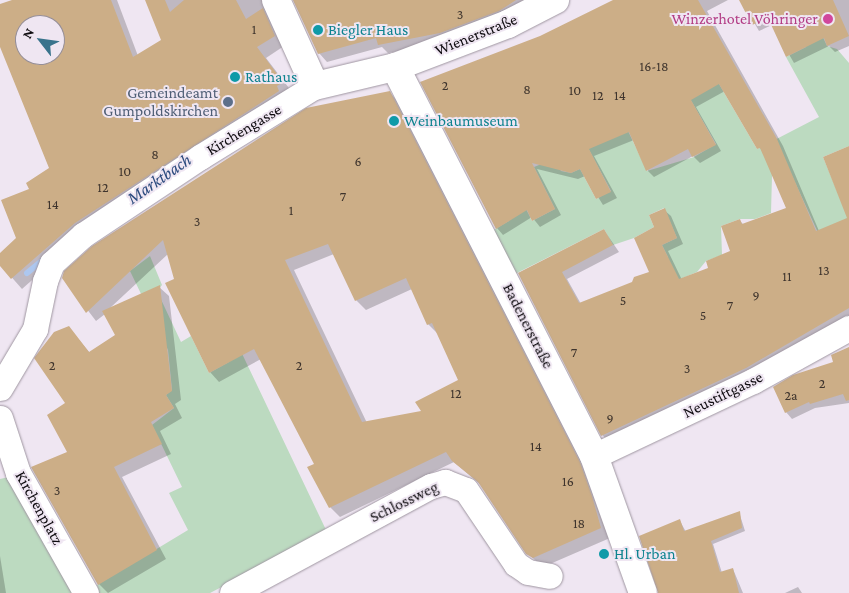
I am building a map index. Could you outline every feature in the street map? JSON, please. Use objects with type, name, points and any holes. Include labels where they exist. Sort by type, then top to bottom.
[{"type":"main road","points":[[276,0],[315,86]]},
{"type":"main road","name":"Wienerstraße","points":[[315,86],[396,67],[508,24],[555,0]]},
{"type":"main road","name":"Badenerstraße","points":[[396,67],[594,456],[643,593]]},
{"type":"street","name":"Kirchengasse","points":[[0,388],[35,329],[45,281],[52,263],[91,230],[200,157],[315,86]]},
{"type":"street","name":"Neustiftgasse","points":[[594,456],[754,381],[849,328]]},
{"type":"street","name":"Kirchenplatz","points":[[0,418],[18,473],[86,593]]},
{"type":"street","name":"Schlossweg","points":[[232,593],[431,486],[445,482],[466,490],[520,568],[550,576]]},
{"type":"green space","points":[[807,3],[827,46],[837,49],[849,63],[849,146],[823,157],[848,218],[836,272],[788,167],[772,176],[771,213],[755,219],[740,219],[721,226],[722,255],[706,261],[697,272],[678,280],[660,269],[668,257],[662,245],[677,238],[664,208],[649,215],[654,227],[634,238],[613,245],[604,229],[513,275],[490,232],[509,221],[494,145],[532,221],[555,209],[534,167],[554,159],[561,171],[571,173],[580,169],[596,199],[611,191],[588,148],[628,131],[647,171],[694,157],[716,144],[681,83],[719,84],[757,149],[819,117],[786,57],[806,47],[787,11]]},
{"type":"green space","points":[[185,234],[327,532],[210,593],[99,593],[97,585],[188,530],[169,493],[182,487],[152,425],[174,408],[166,395],[172,390],[168,350],[130,271],[150,256],[162,285],[157,291],[181,342],[191,336],[209,373],[229,362]]},
{"type":"green space","points":[[13,476],[77,593],[0,593],[0,479]]},
{"type":"building","points":[[12,0],[111,0],[133,57],[161,40],[145,0],[165,0],[170,12],[184,0],[236,0],[246,19],[263,8],[275,36],[257,47],[283,82],[277,86],[279,91],[75,223],[11,279],[0,266],[0,253],[16,238],[1,200],[29,189],[26,183],[49,168],[0,47],[0,4]]},
{"type":"building","points":[[293,0],[516,0],[499,11],[440,33],[378,45],[376,38],[318,54]]},
{"type":"building","points":[[613,0],[698,0],[777,139],[816,231],[847,218],[823,157],[849,146],[849,308],[746,368],[601,436],[518,273],[604,229],[613,245],[562,272],[579,303],[632,282],[634,277],[649,272],[634,238],[654,227],[649,215],[665,208],[677,238],[662,245],[679,279],[708,268],[706,261],[730,251],[721,226],[740,219],[742,224],[786,208],[760,148],[757,149],[719,84],[691,100],[716,145],[692,157],[688,149],[646,171],[629,132],[589,149],[611,192],[596,199],[580,169],[571,173],[532,163],[555,209],[532,221],[527,210],[496,229],[420,82],[540,36]]},
{"type":"building","points":[[739,0],[833,0],[849,36],[827,46],[824,38],[786,57],[768,18],[752,25]]},
{"type":"building","points":[[390,91],[580,462],[601,528],[533,558],[526,554],[478,482],[452,461],[446,452],[329,508],[307,467],[314,464],[254,349],[209,373],[165,283],[174,279],[163,240],[86,313],[62,278],[64,271],[92,246],[306,108]],"holes":[[[328,244],[355,301],[406,278],[427,325],[432,323],[458,380],[415,402],[421,411],[362,422],[285,260]]]},
{"type":"building","points":[[160,285],[172,391],[166,395],[174,408],[151,422],[162,444],[114,467],[157,550],[98,585],[31,467],[67,452],[47,415],[65,403],[34,358],[54,332],[69,326],[89,352],[115,335],[102,311]]},
{"type":"building","points":[[849,347],[849,400],[846,401],[843,394],[810,404],[809,402],[785,413],[773,387],[793,375],[833,362],[831,355]]},
{"type":"building","points":[[740,511],[742,528],[711,541],[720,572],[733,568],[739,593],[658,593],[639,536],[680,519],[684,531]]},
{"type":"waterway","name":"Marktbach","points":[[27,273],[43,260]]},
{"type":"place","name":"Winzerhotel Vöhringer","points":[[828,19]]},
{"type":"place","name":"Biegler Haus","points":[[318,30]]},
{"type":"place","name":"Rathaus","points":[[235,77]]},
{"type":"place","name":"Gemeindeamt Gumpoldskirchen","points":[[228,102]]},
{"type":"place","name":"Weinbaumuseum","points":[[394,121]]},
{"type":"place","name":"Hl. Urban","points":[[604,554]]}]
